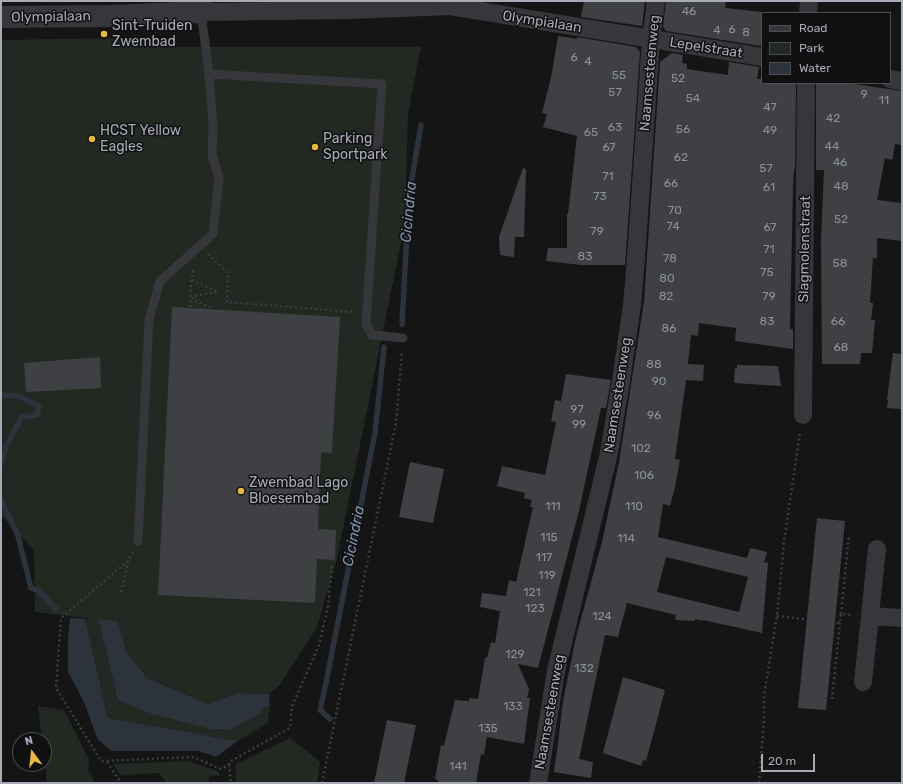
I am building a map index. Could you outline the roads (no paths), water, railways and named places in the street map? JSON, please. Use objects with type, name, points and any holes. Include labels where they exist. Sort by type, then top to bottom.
[{"type":"street","name":"Naamsesteenweg","points":[[538,783],[556,671],[609,453],[622,381],[632,306],[651,40],[656,1]]},
{"type":"street","points":[[808,1],[808,12]]},
{"type":"street","name":"Olympialaan","points":[[1,17],[110,16],[201,7],[343,10],[450,4],[651,40]]},
{"type":"street","name":"Lepelstraat","points":[[651,40],[761,57]]},
{"type":"street","points":[[891,79],[902,81]]},
{"type":"street","name":"Slagmolenstraat","points":[[803,415],[806,84]]},
{"type":"street","points":[[863,682],[877,549]]},
{"type":"street","points":[[870,616],[902,618]]},
{"type":"lane","points":[[138,541],[149,320],[160,281],[213,234],[219,179],[212,154],[213,126],[209,74],[201,7]]},
{"type":"lane","points":[[209,74],[382,84],[366,324],[372,335],[403,338]]},
{"type":"water","points":[[70,618],[85,619],[108,718],[238,741],[216,757],[199,751],[112,751],[98,740],[84,702],[68,672],[68,637]]},
{"type":"water","points":[[98,619],[118,621],[126,651],[147,678],[208,704],[238,693],[269,694],[270,706],[263,708],[260,714],[230,730],[210,729],[152,714],[118,700]]},
{"type":"waterway","name":"Cicindria","points":[[402,324],[409,196],[421,125]]},
{"type":"waterway","name":"Cicindria","points":[[330,719],[320,710],[375,433],[384,347]]},
{"type":"waterway","name":"Cicindria","points":[[1,395],[19,396],[39,406],[37,415],[22,417],[7,444],[1,464]]},
{"type":"waterway","name":"Cicindria","points":[[1,500],[18,536],[31,588],[39,591],[56,609]]},
{"type":"place","name":"Sint-Truiden Zwembad","points":[[104,34]]},
{"type":"place","name":"HCST Yellow Eagles","points":[[92,139]]},
{"type":"place","name":"Parking Sportpark","points":[[315,147]]},
{"type":"place","name":"Zwembad Lago Bloesembad","points":[[241,491]]}]
